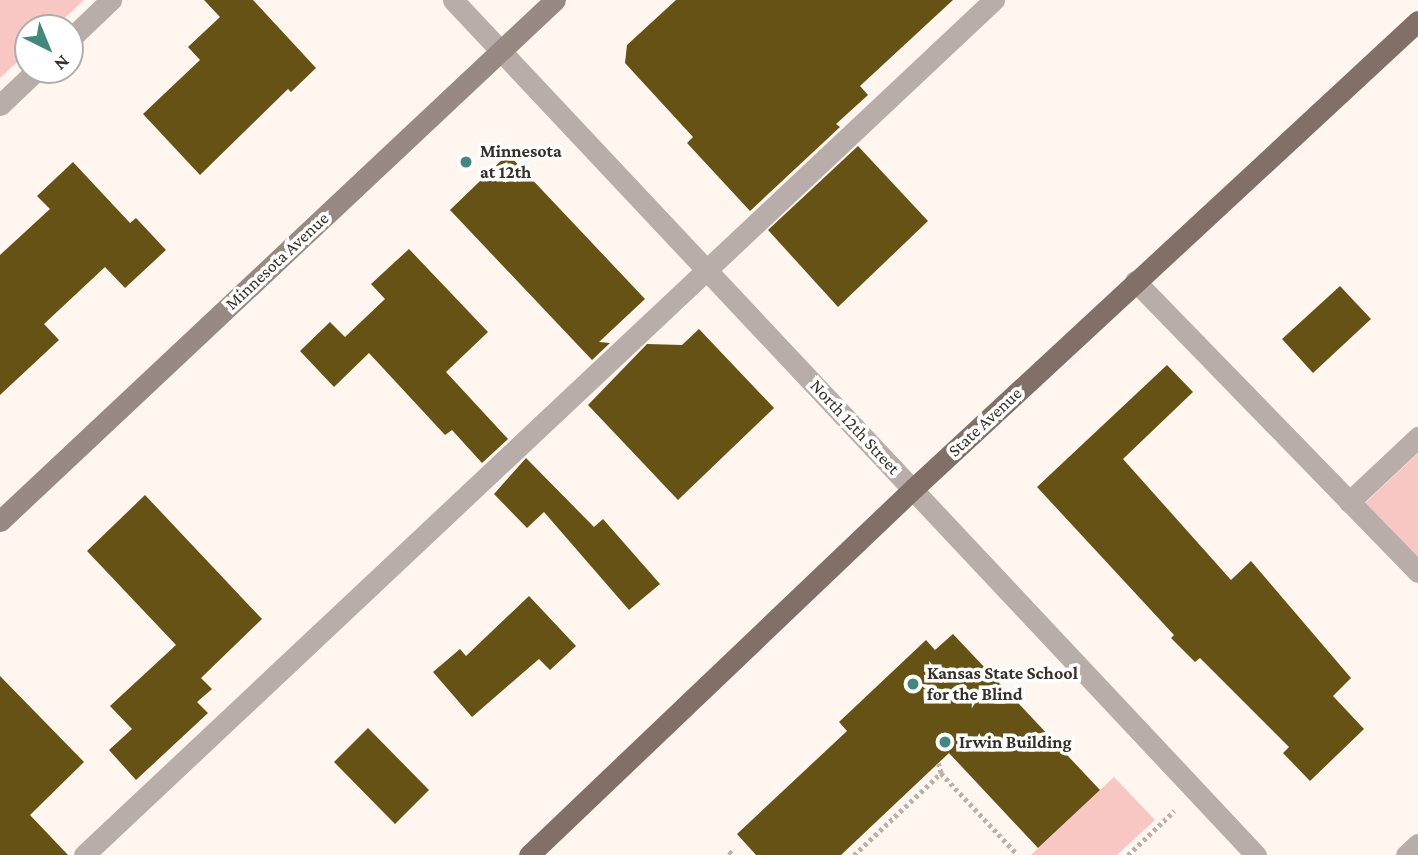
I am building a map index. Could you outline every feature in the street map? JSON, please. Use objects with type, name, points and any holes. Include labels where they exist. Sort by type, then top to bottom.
[{"type":"main road","name":"Minnesota Avenue","points":[[0,521],[555,0]]},
{"type":"main road","name":"State Avenue","points":[[528,855],[914,488],[1418,21]]},
{"type":"main road","name":"State Avenue","points":[[516,855],[556,826]]},
{"type":"street","points":[[84,26],[111,0]]},
{"type":"street","name":"North 12th Street","points":[[453,0],[1256,855]]},
{"type":"street","points":[[84,855],[994,0]]},
{"type":"street","points":[[0,105],[22,84]]},
{"type":"street","points":[[1135,281],[1418,572]]},
{"type":"street","points":[[1349,502],[1418,437]]},
{"type":"street","points":[[1406,855],[1418,844]]},
{"type":"path","points":[[938,763],[941,773],[1018,855]]},
{"type":"path","points":[[854,855],[941,773]]},
{"type":"path","points":[[1128,855],[1175,811]]},
{"type":"shaded area","points":[[0,0],[84,0],[69,14],[14,14],[14,65],[0,78]]},
{"type":"shaded area","points":[[1418,453],[1418,559],[1365,503]]},
{"type":"shaded area","points":[[1114,777],[1155,820],[1117,855],[1031,855]]},
{"type":"building","points":[[204,0],[253,0],[316,68],[291,92],[288,89],[200,175],[143,114],[200,60],[188,47],[220,17]]},
{"type":"building","points":[[676,0],[953,0],[860,86],[868,95],[836,124],[840,127],[750,211],[687,143],[693,137],[625,63],[627,45]]},
{"type":"building","points":[[858,146],[928,221],[838,307],[768,230]]},
{"type":"building","points":[[508,154],[645,299],[599,342],[610,343],[592,360],[450,210]]},
{"type":"building","points":[[73,162],[130,223],[136,218],[166,250],[125,288],[105,267],[44,324],[59,340],[0,395],[0,255],[50,209],[37,196]]},
{"type":"building","points":[[409,249],[488,332],[446,372],[508,439],[482,463],[452,430],[445,435],[369,353],[334,387],[300,351],[330,322],[345,337],[385,299],[371,284]]},
{"type":"building","points":[[1340,286],[1371,319],[1313,373],[1282,339]]},
{"type":"building","points":[[699,329],[774,408],[678,500],[588,405],[647,344],[682,345]]},
{"type":"building","points":[[1167,365],[1193,392],[1123,459],[1231,580],[1251,561],[1351,678],[1333,696],[1364,729],[1310,781],[1283,753],[1289,747],[1200,658],[1195,662],[1171,638],[1174,635],[1037,487]]},
{"type":"building","points":[[526,458],[594,527],[603,519],[660,584],[629,610],[544,512],[527,528],[494,494]]},
{"type":"building","points":[[145,495],[262,619],[201,678],[212,689],[197,702],[208,713],[136,780],[109,750],[132,729],[110,706],[176,645],[87,551]]},
{"type":"building","points":[[529,596],[576,646],[550,670],[539,659],[472,717],[433,672],[460,649],[466,656]]},
{"type":"building","name":"Irwin Building","points":[[953,634],[1100,790],[1038,848],[949,753],[841,855],[756,855],[737,834],[847,731],[839,722],[926,640],[935,650]]},
{"type":"building","points":[[0,676],[84,762],[30,815],[68,855],[0,855]]},
{"type":"building","points":[[368,728],[429,790],[395,824],[334,762]]},
{"type":"place","name":"Minnesota at 12th","points":[[466,162]]},
{"type":"place","name":"Kansas State School for the Blind","points":[[913,684]]},
{"type":"place","name":"Irwin Building","points":[[945,742]]}]
